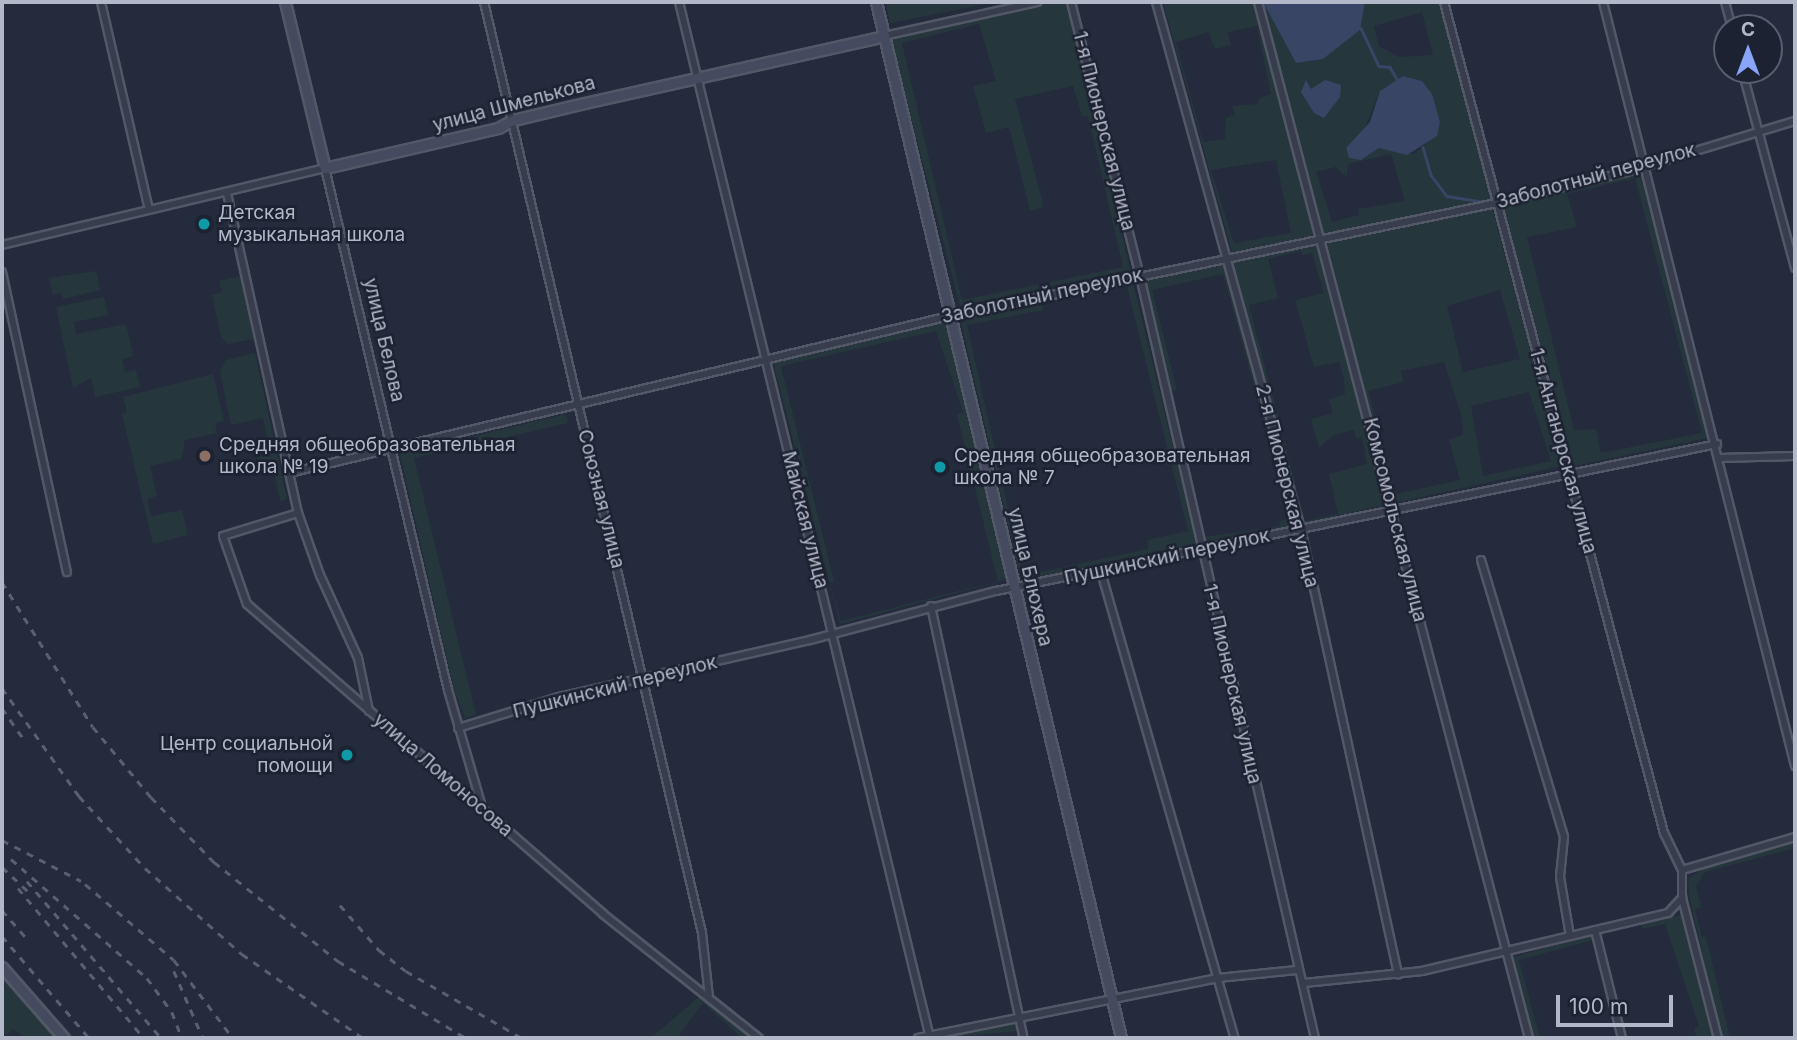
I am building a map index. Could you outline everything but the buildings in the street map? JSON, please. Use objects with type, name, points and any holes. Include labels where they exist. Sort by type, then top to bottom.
[{"type":"street","points":[[101,2],[149,210]]},
{"type":"street","name":"улица Белова","points":[[285,2],[458,728],[482,807]]},
{"type":"street","name":"Союзная улица","points":[[484,2],[702,933],[709,997]]},
{"type":"street","name":"Майская улица","points":[[679,2],[930,1037]]},
{"type":"street","name":"улица Блюхера","points":[[876,2],[1121,1038]]},
{"type":"street","name":"улица Шмелькова","points":[[2,245],[498,128],[513,120],[697,76],[1037,2]]},
{"type":"street","name":"1-я Пионерская улица","points":[[1071,2],[1140,276],[1297,971],[1304,983],[1315,1038]]},
{"type":"street","name":"2-я Пионерская улица","points":[[1156,2],[1301,529],[1398,975]]},
{"type":"street","name":"Комсомольская улица","points":[[1258,2],[1529,1038]]},
{"type":"street","name":"1-я Анганорская улица","points":[[1444,2],[1664,833],[1682,870],[1682,898],[1718,1038]]},
{"type":"street","points":[[1603,2],[1643,166],[1717,444],[1795,766]]},
{"type":"street","points":[[1746,84],[1795,268]]},
{"type":"street","name":"Заболотный переулок","points":[[289,472],[951,316],[1497,203],[1643,166],[1795,121]]},
{"type":"street","points":[[227,193],[298,513],[320,575],[359,658],[369,710]]},
{"type":"street","points":[[2,272],[68,572]]},
{"type":"street","name":"Пушкинский переулок","points":[[458,728],[558,697],[833,633],[931,606],[1569,471],[1717,444]]},
{"type":"street","points":[[1720,458],[1795,456]]},
{"type":"street","name":"улица Ломоносова","points":[[298,513],[223,536],[233,572],[247,604],[593,905],[759,1038]]},
{"type":"street","points":[[1481,560],[1564,837],[1560,877],[1570,936]]},
{"type":"street","points":[[1101,572],[1236,1038]]},
{"type":"street","points":[[931,606],[1024,1038]]},
{"type":"street","points":[[1682,870],[1795,838]]},
{"type":"street","points":[[1304,983],[1398,975],[1506,951],[1668,913],[1682,898]]},
{"type":"street","points":[[1595,930],[1622,1038]]},
{"type":"street","points":[[2,967],[64,1038]]},
{"type":"street","points":[[919,1038],[1219,978],[1297,971]]},
{"type":"shaded area","points":[[886,2],[928,3],[997,2],[890,23]]},
{"type":"shaded area","points":[[1053,2],[1066,2],[1071,9],[1130,270],[960,306],[891,40]],"holes":[[[979,24],[996,81],[973,86],[986,133],[1009,127],[1030,211],[1044,207],[1015,99],[1073,86],[1082,116],[1088,116],[1123,267],[962,300],[902,43]]]},
{"type":"shaded area","points":[[1163,2],[1263,2],[1296,63],[1323,59],[1360,30],[1365,2],[1439,2],[1491,200],[1232,252]],"holes":[[[1422,12],[1433,55],[1399,57],[1379,46],[1374,26]],[[1257,26],[1271,94],[1258,99],[1258,104],[1232,106],[1235,115],[1226,118],[1225,139],[1203,142],[1176,42],[1208,32],[1215,49],[1231,45],[1228,32]],[[1403,76],[1422,81],[1440,122],[1423,147],[1413,154],[1379,148],[1361,160],[1365,128],[1380,91]],[[1391,154],[1405,201],[1358,209],[1359,215],[1332,222],[1316,172],[1335,167],[1347,177],[1348,164]],[[1276,160],[1291,233],[1234,243],[1211,170]]]},
{"type":"shaded area","points":[[1642,169],[1712,437],[1574,466],[1502,205]],"holes":[[[1635,178],[1702,433],[1601,453],[1596,429],[1574,430],[1527,237],[1577,227],[1567,194]]]},
{"type":"shaded area","points":[[1492,208],[1562,466],[1394,503],[1326,240]],"holes":[[[1500,290],[1520,359],[1463,372],[1447,306]],[[1444,362],[1461,414],[1463,435],[1449,439],[1460,480],[1396,494],[1368,391],[1403,382],[1401,371]],[[1529,392],[1551,461],[1483,476],[1471,406]]]},
{"type":"shaded area","points":[[1317,242],[1387,500],[1383,505],[1302,524],[1232,261]],"holes":[[[1301,251],[1302,255],[1312,253],[1324,293],[1295,300],[1314,367],[1339,362],[1344,379],[1345,394],[1329,399],[1333,413],[1311,419],[1319,447],[1334,435],[1354,430],[1356,438],[1362,437],[1367,464],[1329,474],[1338,514],[1305,521],[1249,305],[1278,298],[1268,259]]]},
{"type":"shaded area","points":[[1226,262],[1295,526],[1206,544],[1204,537],[1280,526],[1279,521],[1291,518],[1223,274],[1152,290],[1177,390],[1172,391],[1145,279]]},
{"type":"shaded area","points":[[96,271],[100,290],[63,299],[61,293],[53,295],[49,278]]},
{"type":"shaded area","points":[[240,276],[254,339],[228,344],[221,337],[212,295],[222,292],[219,281]]},
{"type":"shaded area","points":[[1133,283],[1197,545],[1046,577],[1028,576],[1018,568],[960,318],[1041,300],[1043,310],[967,325],[1021,566],[1028,564],[1031,574],[1148,549],[1147,540],[1188,531],[1127,286],[1054,302],[1053,298]]},
{"type":"shaded area","points":[[104,297],[108,315],[74,322],[76,334],[126,324],[133,356],[122,359],[125,372],[136,370],[140,387],[95,397],[91,378],[73,388],[56,307]]},
{"type":"shaded area","points":[[947,321],[977,449],[966,452],[957,414],[963,412],[936,331],[781,366],[834,581],[830,583],[841,621],[998,581],[968,460],[979,457],[1008,579],[840,624],[773,361]]},
{"type":"shaded area","points":[[255,353],[287,499],[280,501],[272,459],[259,461],[258,457],[270,454],[263,418],[231,425],[220,372],[226,360]]},
{"type":"shaded area","points":[[213,374],[224,421],[215,423],[217,433],[185,440],[181,459],[150,466],[157,496],[147,499],[151,516],[182,510],[188,535],[153,544],[122,414],[127,412],[123,397]]},
{"type":"shaded area","points":[[566,414],[568,423],[414,458],[476,715],[465,718],[453,686],[400,454]]},
{"type":"shaded area","points":[[1795,841],[1795,848],[1705,872],[1696,886],[1701,907],[1695,909],[1702,937],[1706,937],[1730,1038],[1722,1038],[1690,900],[1688,879],[1704,868]]},
{"type":"shaded area","points":[[1681,915],[1713,1038],[1697,1038],[1694,1028],[1699,1026],[1665,924],[1642,929],[1641,924]]},
{"type":"shaded area","points":[[1592,934],[1593,940],[1519,960],[1540,1038],[1533,1038],[1514,957]]},
{"type":"shaded area","points":[[2,977],[57,1038],[27,1038],[12,1029],[7,1036],[2,1032]]},
{"type":"shaded area","points":[[700,996],[707,998],[755,1038],[742,1038],[703,1003],[677,1038],[651,1038]]},
{"type":"shaded area","points":[[1016,1022],[1018,1031],[942,1038],[947,1037]]},
{"type":"water","points":[[1263,2],[1365,2],[1360,30],[1323,59],[1296,63]]},
{"type":"water","points":[[1403,76],[1422,81],[1432,94],[1440,122],[1437,136],[1407,155],[1379,148],[1361,160],[1349,158],[1346,148],[1370,122],[1380,91]]},
{"type":"water","points":[[1306,80],[1311,89],[1325,80],[1341,85],[1340,97],[1324,118],[1314,113],[1301,92]]},
{"type":"waterway","points":[[1361,28],[1379,66],[1390,67],[1397,79]]},
{"type":"waterway","points":[[1423,147],[1431,175],[1447,196],[1486,202]]},
{"type":"railway","points":[[2,582],[93,727],[151,797],[214,862],[338,961],[466,1038]]},
{"type":"railway","points":[[2,688],[79,796],[145,868],[242,954],[363,1038]]},
{"type":"railway","points":[[2,708],[24,740]]},
{"type":"railway","points":[[2,840],[81,881]]},
{"type":"railway","points":[[11,859],[147,978],[172,1012],[182,1038]]},
{"type":"railway","points":[[2,867],[30,893]]},
{"type":"railway","points":[[27,881],[161,1038]]},
{"type":"railway","points":[[85,884],[174,960],[233,1038]]},
{"type":"railway","points":[[18,888],[144,1038]]},
{"type":"railway","points":[[340,905],[379,950],[406,971],[522,1038]]},
{"type":"railway","points":[[2,910],[29,941]]},
{"type":"railway","points":[[2,936],[89,1038]]},
{"type":"railway","points":[[174,971],[203,1038]]},
{"type":"place","name":"Детская музыкальная школа","points":[[204,224]]},
{"type":"place","name":"Средняя общеобразовательная школа № 19","points":[[205,456]]},
{"type":"place","name":"Средняя общеобразовательная школа № 7","points":[[940,467]]},
{"type":"place","name":"Центр социальной помощи","points":[[347,755]]}]
